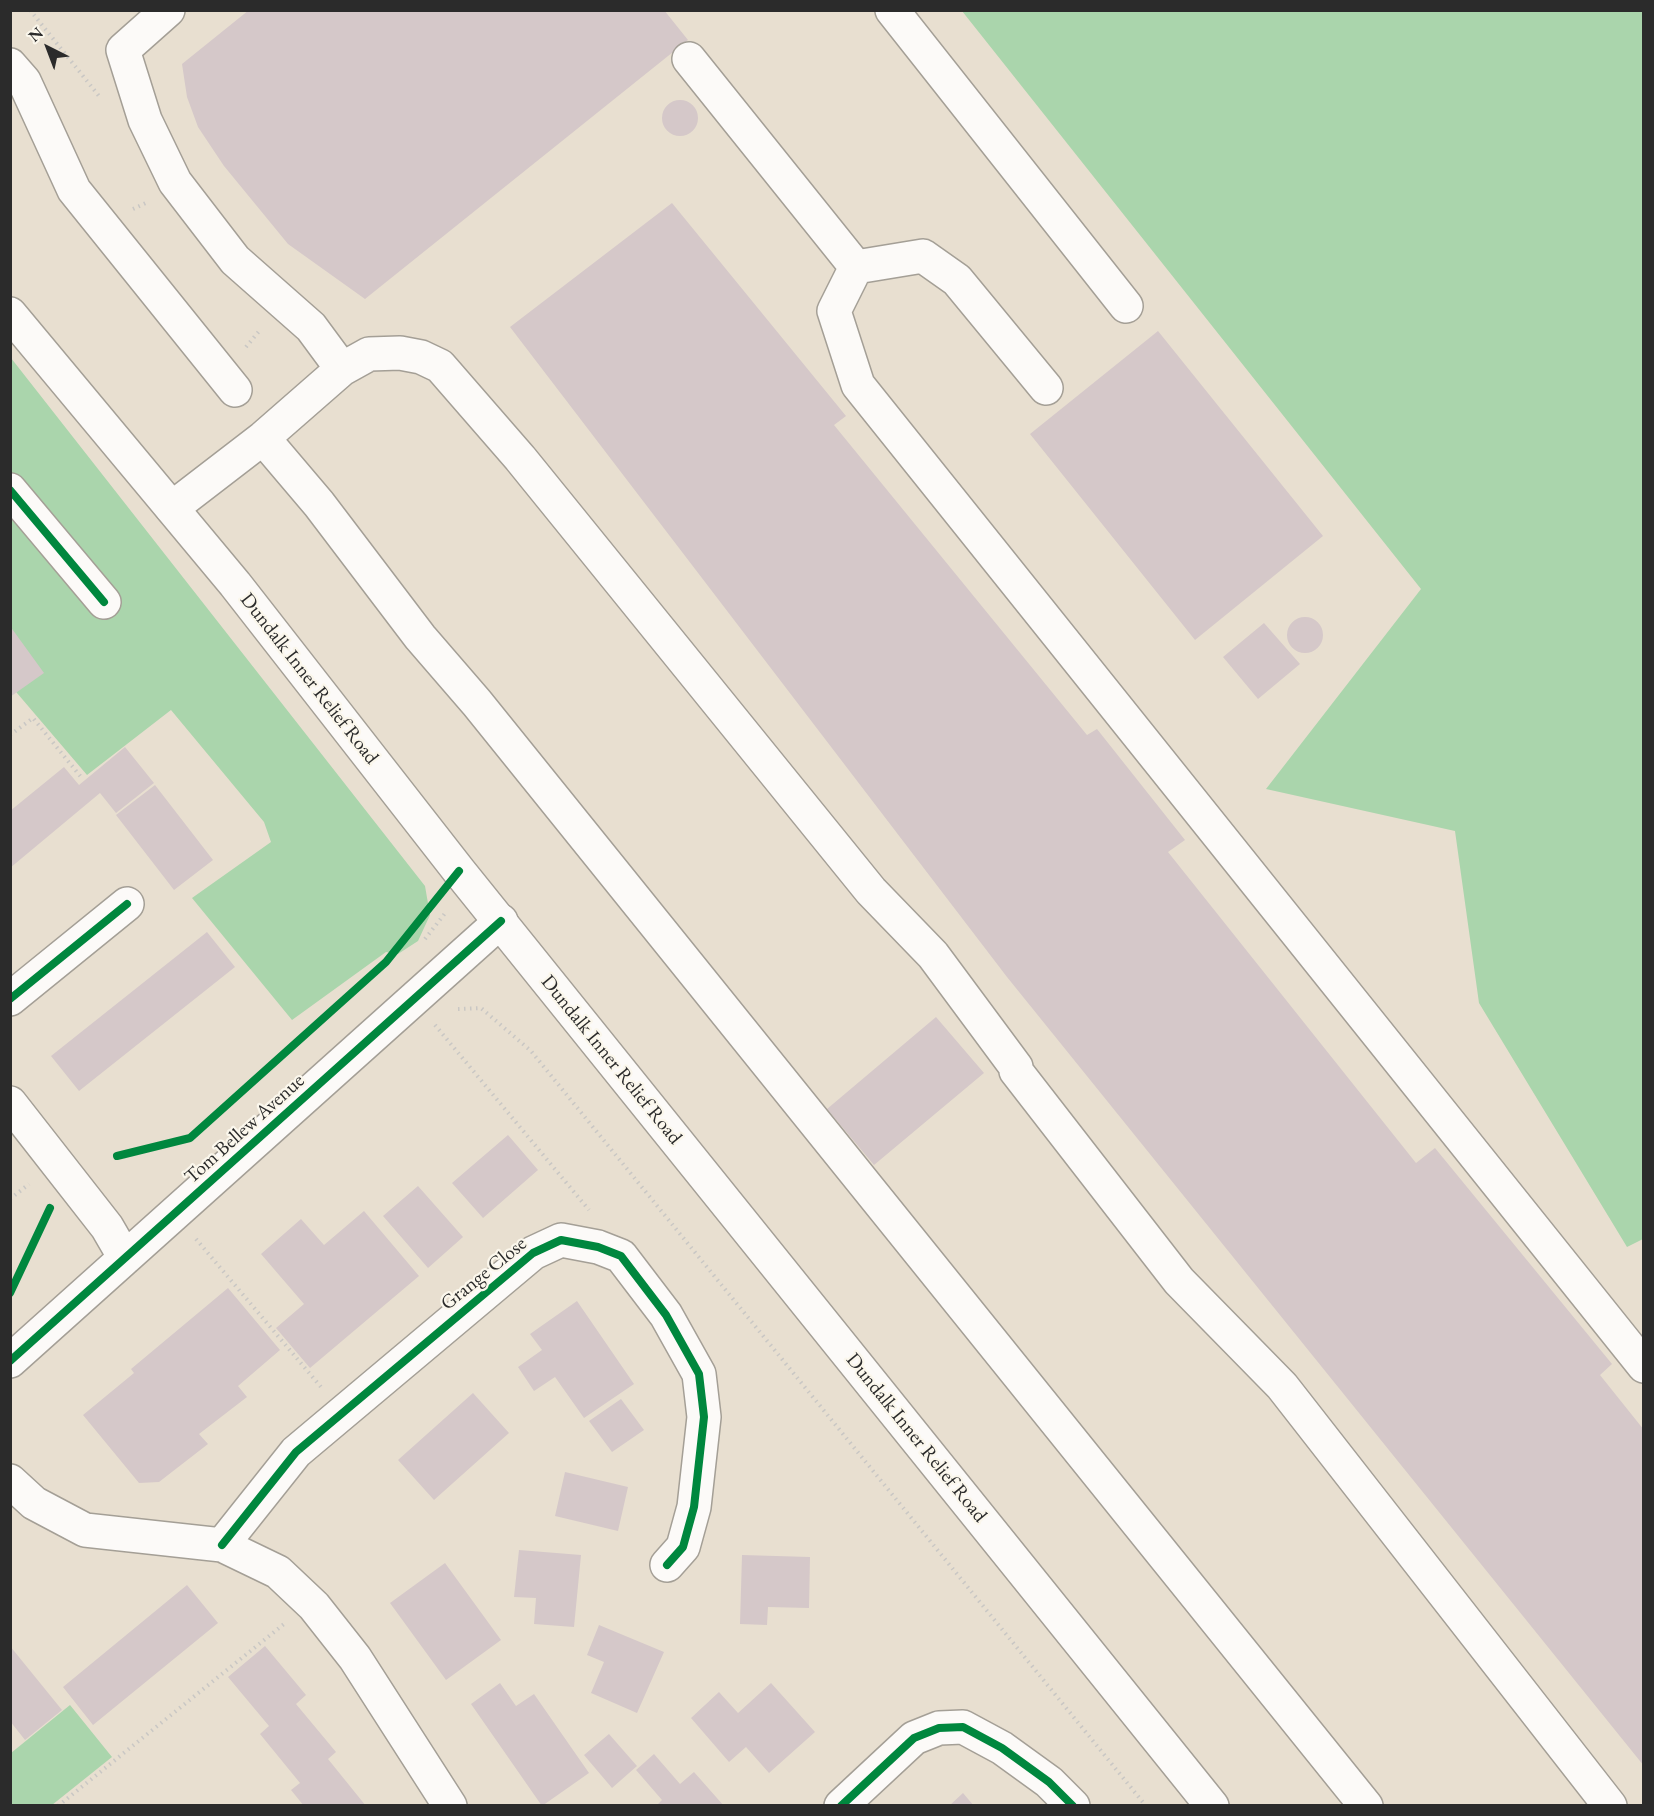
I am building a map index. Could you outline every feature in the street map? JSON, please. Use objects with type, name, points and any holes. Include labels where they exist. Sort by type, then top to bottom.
[{"type":"street","points":[[168,10],[123,50],[145,120],[175,182],[235,260],[312,327],[342,369]]},
{"type":"street","points":[[892,10],[1126,306]]},
{"type":"street","points":[[689,59],[856,267]]},
{"type":"street","points":[[10,65],[24,81],[74,190],[235,390]]},
{"type":"street","points":[[856,267],[923,256],[957,280],[1046,388]]},
{"type":"street","points":[[856,267],[834,311],[858,385],[1644,1366]]},
{"type":"street","name":"Dundalk Inner Relief Road","points":[[10,314],[172,508],[1212,1806]]},
{"type":"street","points":[[172,508],[263,438],[342,369],[369,354],[400,353],[422,357],[440,366],[520,458],[871,891],[933,955],[1016,1067],[1016,1071],[1179,1281],[1282,1386],[1610,1806]]},
{"type":"street","points":[[263,438],[319,504],[420,637],[477,703],[1366,1806]]},
{"type":"street","points":[[10,490],[104,602]]},
{"type":"street","points":[[10,999],[127,904]]},
{"type":"street","name":"Tom Bellew Avenue","points":[[10,1361],[125,1258],[433,1000],[501,921]]},
{"type":"street","points":[[10,1103],[107,1227],[125,1258]]},
{"type":"street","name":"Grange Close","points":[[222,1545],[296,1452],[533,1252],[561,1240],[598,1247],[621,1256],[666,1315],[699,1374],[704,1417],[694,1507],[683,1547],[667,1565]]},
{"type":"street","points":[[10,1481],[34,1503],[85,1530],[222,1545],[278,1572],[310,1603],[355,1658],[437,1800]]},
{"type":"street","points":[[841,1806],[914,1738],[939,1728],[963,1727],[1002,1748],[1049,1782],[1073,1806]]},
{"type":"path","points":[[30,10],[119,121],[145,120]]},
{"type":"path","points":[[10,735],[33,718],[81,777]]},
{"type":"path","points":[[598,1247],[589,1208],[430,1022],[433,1000],[481,1008],[531,1051],[1146,1806]]},
{"type":"path","points":[[190,1232],[342,1413]]},
{"type":"path","points":[[58,1806],[310,1603]]},
{"type":"green space","points":[[962,11],[1643,11],[1643,1239],[1627,1247],[1479,1003],[1455,831],[1266,789],[1421,589]]},
{"type":"green space","points":[[11,358],[425,886],[430,915],[418,941],[398,954],[386,952],[292,1020],[192,898],[271,842],[264,822],[171,710],[87,775],[11,686],[10,520],[17,515],[10,506]]},
{"type":"green space","points":[[70,1705],[112,1757],[52,1805],[11,1805],[11,1753]]},
{"type":"building","points":[[249,10],[664,10],[688,40],[365,299],[288,244],[224,166],[198,127],[187,97],[182,64]]},
{"type":"building","points":[[680,100],[692,106],[698,118],[692,130],[680,136],[668,130],[662,118],[668,106]]},
{"type":"building","points":[[672,203],[846,416],[834,425],[1087,735],[1097,729],[1185,840],[1168,852],[1416,1163],[1435,1148],[1612,1364],[1600,1375],[1644,1430],[1644,1766],[1007,977],[510,327]]},
{"type":"building","points":[[1158,331],[1323,536],[1195,640],[1030,434]]},
{"type":"building","points":[[1305,617],[1317,623],[1323,635],[1317,647],[1305,653],[1293,647],[1287,635],[1293,623]]},
{"type":"building","points":[[1264,623],[1300,664],[1258,699],[1223,657]]},
{"type":"building","points":[[10,626],[44,673],[10,697]]},
{"type":"building","points":[[125,747],[154,783],[116,813],[100,793],[10,868],[10,811],[64,767],[79,785]]},
{"type":"building","points":[[155,785],[213,860],[174,890],[116,815]]},
{"type":"building","points":[[207,932],[235,967],[79,1091],[51,1056]]},
{"type":"building","points":[[936,1017],[984,1073],[874,1165],[827,1109]]},
{"type":"building","points":[[508,1135],[538,1170],[483,1218],[452,1183]]},
{"type":"building","points":[[418,1186],[463,1237],[428,1268],[383,1216]]},
{"type":"building","points":[[364,1211],[419,1276],[310,1368],[276,1328],[304,1304],[261,1254],[301,1219],[324,1245]]},
{"type":"building","points":[[228,1288],[280,1350],[238,1386],[247,1397],[199,1434],[208,1444],[159,1482],[139,1483],[83,1415],[134,1373],[131,1369]]},
{"type":"building","points":[[577,1301],[634,1384],[584,1418],[555,1377],[534,1391],[518,1367],[542,1350],[530,1334]]},
{"type":"building","points":[[473,1393],[509,1433],[434,1500],[398,1460]]},
{"type":"building","points":[[621,1399],[644,1430],[612,1452],[589,1421]]},
{"type":"building","points":[[565,1472],[628,1487],[618,1531],[555,1516]]},
{"type":"building","points":[[519,1550],[581,1555],[574,1627],[534,1624],[536,1598],[514,1597]]},
{"type":"building","points":[[742,1555],[810,1557],[809,1608],[768,1607],[767,1625],[740,1624]]},
{"type":"building","points":[[445,1563],[501,1640],[446,1680],[390,1603]]},
{"type":"building","points":[[187,1585],[218,1623],[93,1725],[63,1687]]},
{"type":"building","points":[[599,1625],[664,1652],[637,1713],[591,1693],[604,1662],[587,1655]]},
{"type":"building","points":[[10,1646],[62,1710],[25,1740],[10,1721]]},
{"type":"building","points":[[265,1646],[306,1695],[296,1704],[336,1752],[328,1759],[366,1806],[304,1806],[291,1790],[300,1783],[260,1734],[269,1726],[228,1677]]},
{"type":"building","points":[[500,1683],[516,1706],[534,1694],[589,1773],[542,1806],[471,1704]]},
{"type":"building","points":[[771,1683],[815,1732],[769,1773],[746,1747],[729,1762],[691,1718],[719,1692],[738,1713]]},
{"type":"building","points":[[609,1734],[637,1766],[612,1788],[584,1755]]},
{"type":"building","points":[[654,1754],[680,1784],[694,1772],[724,1806],[656,1806],[662,1800],[636,1770]]},
{"type":"building","points":[[963,1793],[974,1806],[949,1806]]},
{"type":"cycle path","points":[[10,490],[104,602]]},
{"type":"cycle path","points":[[117,1156],[190,1138],[386,962],[459,871]]},
{"type":"cycle path","points":[[10,999],[127,904]]},
{"type":"cycle path","points":[[10,1361],[501,921]]},
{"type":"cycle path","points":[[10,1293],[50,1208]]},
{"type":"cycle path","points":[[222,1545],[296,1452],[533,1253],[561,1240],[598,1247],[621,1256],[666,1315],[699,1374],[704,1417],[694,1507],[683,1547],[667,1565]]},
{"type":"cycle path","points":[[841,1806],[914,1738],[939,1728],[963,1727],[1002,1748],[1049,1782],[1073,1806]]}]
